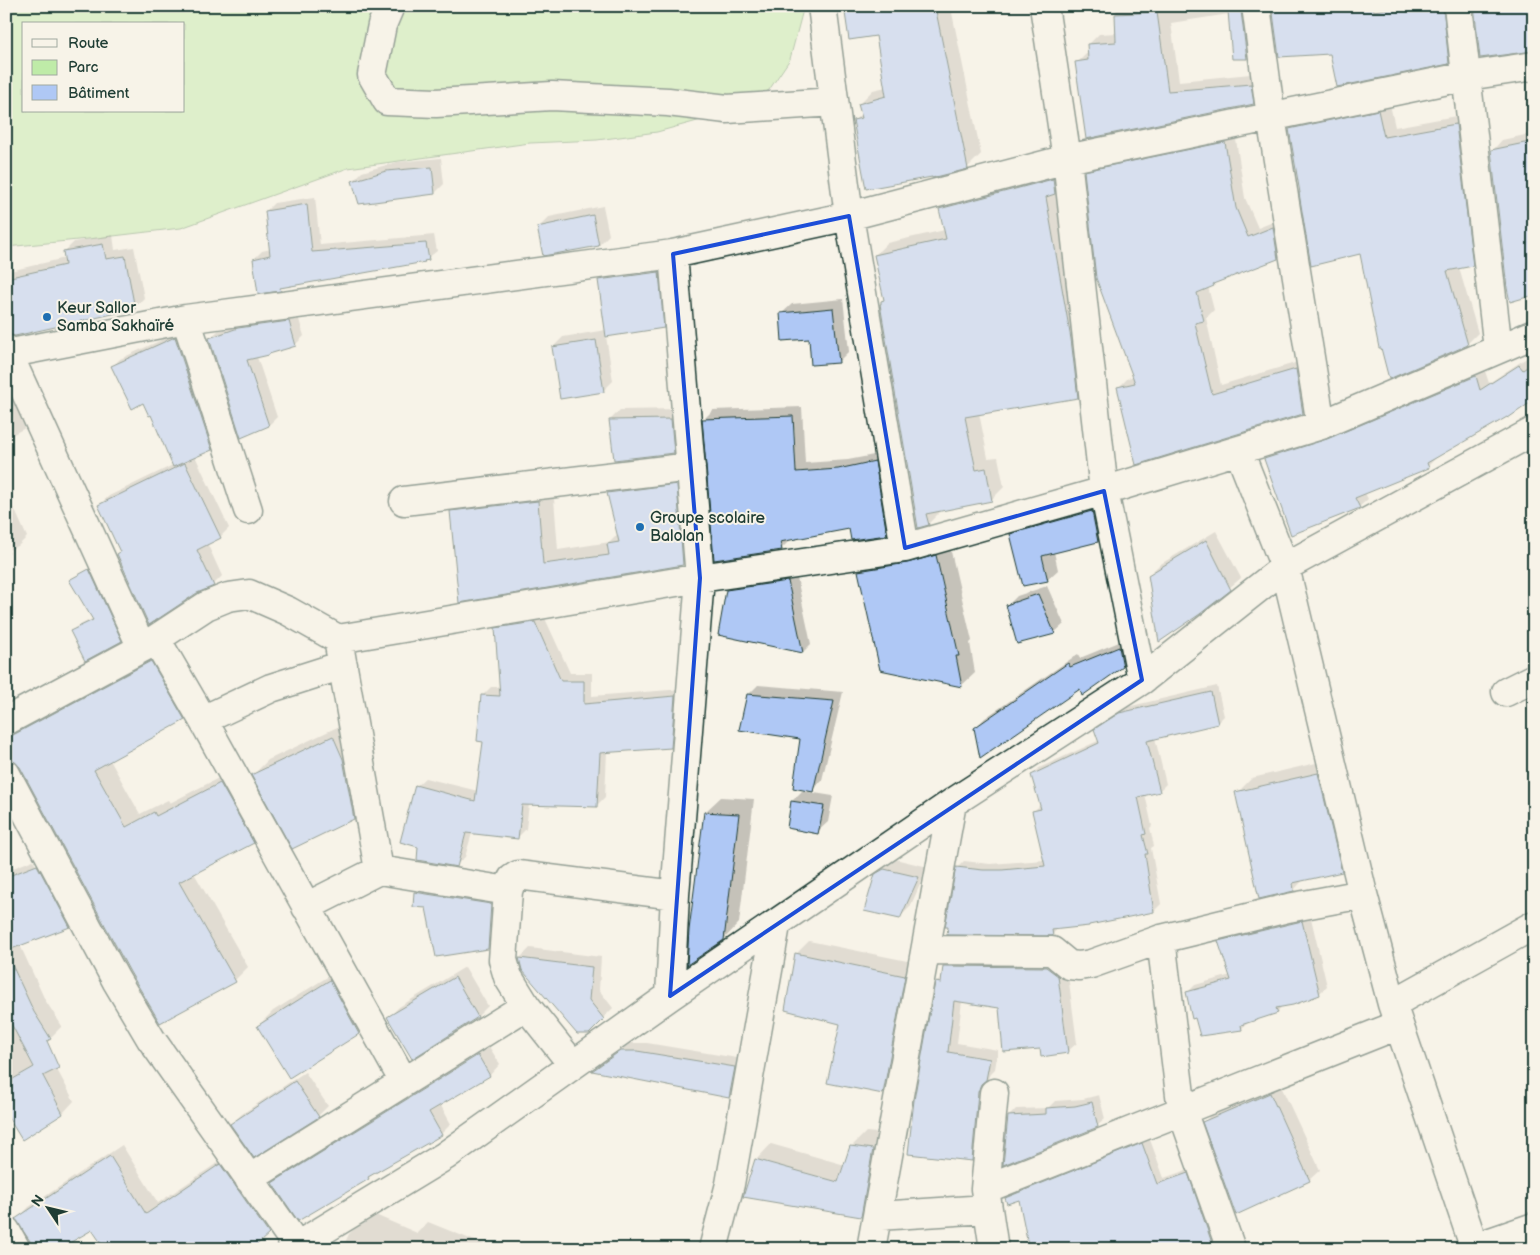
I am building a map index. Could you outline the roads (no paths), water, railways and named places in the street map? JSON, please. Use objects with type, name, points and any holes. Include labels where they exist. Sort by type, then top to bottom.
[{"type":"street","points":[[390,6],[382,26],[372,75],[387,101],[436,104],[552,96],[668,102],[727,109],[834,102]]},
{"type":"street","points":[[822,6],[849,216],[905,548]]},
{"type":"street","points":[[1044,6],[1067,159],[1104,491],[1142,680]]},
{"type":"street","points":[[1256,6],[1271,117],[1321,424]]},
{"type":"street","points":[[1458,6],[1498,349]]},
{"type":"street","points":[[404,1082],[203,720],[149,643],[7,352],[186,319],[673,254],[849,216],[1067,159],[1467,76],[1534,66]]},
{"type":"street","points":[[670,996],[675,895],[700,578],[673,254]]},
{"type":"street","points":[[186,319],[248,510]]},
{"type":"street","points":[[6,721],[149,643],[206,606],[228,597],[249,594],[288,610],[338,639],[700,578],[905,548],[1239,451],[1321,424],[1534,334]]},
{"type":"street","points":[[6,774],[116,980],[151,1039],[295,1247],[445,1156],[670,996],[952,804],[1142,680],[1285,567],[1534,431]]},
{"type":"street","points":[[1239,451],[1285,567],[1363,894],[1395,1014],[1473,1248],[1534,1227]]},
{"type":"street","points":[[404,501],[691,466]]},
{"type":"street","points":[[338,639],[379,870]]},
{"type":"street","points":[[203,720],[271,688],[343,665]]},
{"type":"street","points":[[1506,692],[1534,678]]},
{"type":"street","points":[[871,1249],[952,804]]},
{"type":"street","points":[[306,907],[379,870],[508,891]]},
{"type":"street","points":[[573,1065],[526,1006],[508,976],[503,960],[508,891],[512,879],[518,875],[675,895]]},
{"type":"street","points":[[926,950],[1052,951],[1069,965],[1079,966],[1091,964],[1162,939],[1288,908],[1363,894]]},
{"type":"street","points":[[878,1216],[986,1199],[1395,1014],[1534,924]]},
{"type":"street","points":[[713,1249],[730,1184],[776,925]]},
{"type":"street","points":[[1162,939],[1182,1111],[1231,1249]]},
{"type":"street","points":[[249,1179],[526,1006]]},
{"type":"street","points":[[994,1093],[986,1199],[994,1249]]},
{"type":"street","points":[[6,1231],[16,1249]]},
{"type":"place","name":"Keur Sallor Samba Sakhaïré","points":[[47,317]]},
{"type":"place","name":"Groupe scolaire Balolan","points":[[640,527]]}]
